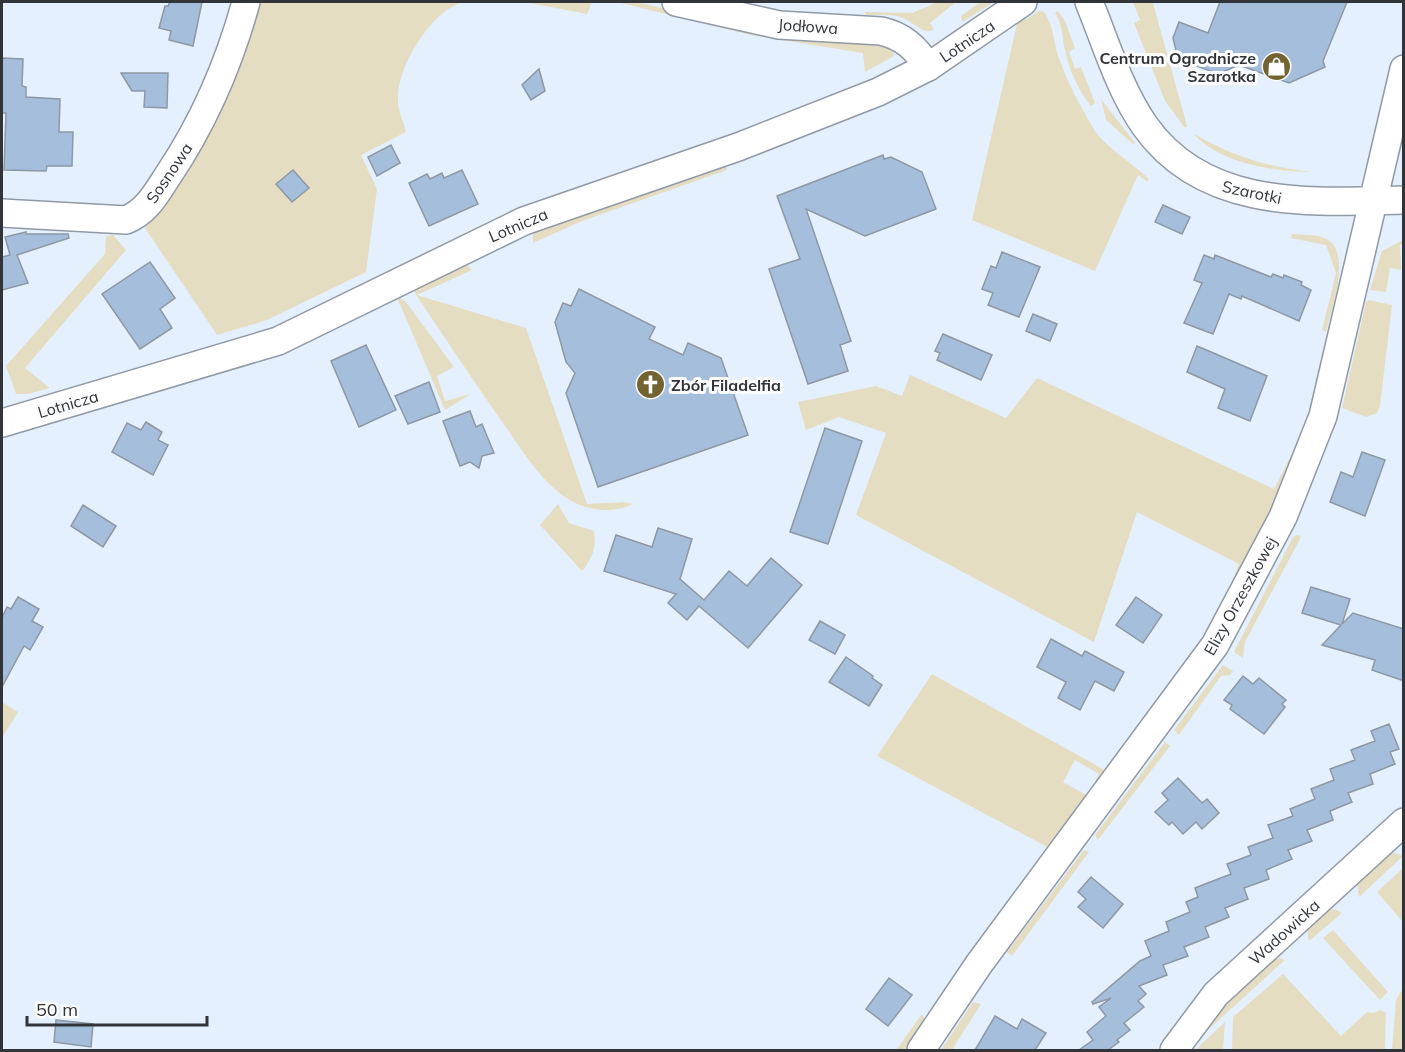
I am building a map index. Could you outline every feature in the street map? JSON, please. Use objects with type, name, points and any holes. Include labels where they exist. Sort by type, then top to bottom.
[{"type":"street","name":"Sosnowa","points":[[2,213],[126,220],[143,211],[181,157],[212,100],[235,44],[246,2]]},
{"type":"street","name":"Jodłowa","points":[[676,2],[778,26],[881,31],[893,34],[911,45],[928,67]]},
{"type":"street","name":"Lotnicza","points":[[2,420],[278,341],[524,221],[793,126],[878,92],[928,67],[1023,2]]},
{"type":"street","name":"Szarotki","points":[[1089,2],[1129,99],[1146,127],[1180,163],[1213,183],[1247,194],[1285,200],[1404,200]]},
{"type":"street","name":"Elizy Orzeszkowej","points":[[921,1050],[979,964],[1174,703],[1215,645],[1244,596],[1287,508],[1323,416],[1404,69]]},
{"type":"street","name":"Wadowicka","points":[[1174,1050],[1216,994],[1404,822]]},
{"type":"shaded area","points":[[259,2],[464,2],[440,16],[418,42],[410,57],[403,73],[398,101],[406,132],[361,155],[377,189],[366,272],[267,320],[217,335],[145,228],[183,179],[230,93]]},
{"type":"shaded area","points":[[524,2],[592,2],[587,14]]},
{"type":"shaded area","points":[[617,2],[637,2],[736,26],[862,37],[892,49],[894,56],[865,72],[863,53],[751,35]]},
{"type":"shaded area","points":[[938,2],[956,2],[930,23],[934,29],[930,31],[923,30],[900,17],[866,15],[865,12],[912,13]]},
{"type":"shaded area","points":[[980,2],[994,2],[962,22],[961,16]]},
{"type":"shaded area","points":[[1133,2],[1153,3],[1187,126],[1185,128],[1165,101],[1134,23],[1140,20]]},
{"type":"shaded area","points":[[1039,11],[1044,12],[1048,18],[1064,70],[1095,131],[1112,149],[1148,178],[1148,182],[1138,175],[1095,271],[972,220],[1017,24],[1024,17],[1026,20]]},
{"type":"shaded area","points":[[1058,11],[1065,21],[1075,48],[1069,52],[1075,69],[1081,67],[1095,103],[1091,106],[1078,87],[1069,65],[1061,27],[1055,13]]},
{"type":"shaded area","points":[[1101,99],[1135,143],[1133,144],[1106,120]]},
{"type":"shaded area","points":[[1193,133],[1221,148],[1250,159],[1311,172],[1280,170],[1232,159],[1204,144]]},
{"type":"shaded area","points":[[725,164],[727,170],[582,221],[533,243],[533,234],[538,229]]},
{"type":"shaded area","points":[[1292,234],[1324,238],[1333,244],[1338,254],[1338,281],[1326,332],[1322,330],[1336,273],[1326,245],[1291,238]]},
{"type":"shaded area","points":[[113,235],[126,250],[25,368],[50,388],[28,394],[16,394],[6,366],[105,254],[106,236]]},
{"type":"shaded area","points":[[1403,240],[1403,244],[1400,245],[1401,270],[1390,268],[1386,292],[1370,290],[1382,251]]},
{"type":"shaded area","points":[[464,262],[472,270],[417,295],[526,328],[587,504],[624,502],[633,504],[617,509],[600,510],[568,499],[540,474],[502,422],[416,295],[413,286]]},
{"type":"shaded area","points":[[396,295],[406,302],[454,367],[437,376],[445,401],[471,394],[445,410]]},
{"type":"shaded area","points":[[1369,300],[1392,305],[1380,406],[1377,413],[1366,417],[1342,408],[1366,302]]},
{"type":"shaded area","points":[[910,375],[1006,418],[1037,378],[1274,489],[1293,452],[1275,507],[1233,594],[1228,592],[1239,564],[1137,512],[1094,642],[856,515],[886,433],[839,417],[806,430],[798,402],[876,386],[902,396]]},
{"type":"shaded area","points":[[558,504],[569,523],[594,531],[593,552],[582,571],[540,525]]},
{"type":"shaded area","points":[[1301,536],[1299,541],[1245,642],[1243,658],[1234,652],[1293,537]]},
{"type":"shaded area","points":[[1223,665],[1233,671],[1230,675],[1221,676],[1179,735],[1174,730]]},
{"type":"shaded area","points":[[932,674],[1103,769],[1105,773],[1098,784],[1095,782],[1099,774],[1075,760],[1063,782],[1088,796],[1049,848],[877,756]]},
{"type":"shaded area","points":[[2,702],[18,712],[2,738]]},
{"type":"shaded area","points":[[1165,742],[1170,746],[1098,840],[1095,835]]},
{"type":"shaded area","points":[[1084,850],[1089,852],[1012,956],[1007,952]]},
{"type":"shaded area","points":[[1395,853],[1403,856],[1359,897],[1357,883],[1380,856]]},
{"type":"shaded area","points":[[1403,868],[1403,922],[1377,892]]},
{"type":"shaded area","points":[[1334,909],[1342,913],[1309,941],[1308,929],[1313,919],[1322,912]]},
{"type":"shaded area","points":[[1333,930],[1388,992],[1380,1000],[1323,938]]},
{"type":"shaded area","points":[[1280,958],[1285,960],[1198,1039],[1195,1037],[1264,963]]},
{"type":"shaded area","points":[[1283,974],[1341,1036],[1367,1012],[1373,1013],[1381,1010],[1386,1013],[1385,1050],[1232,1050],[1233,1017]]},
{"type":"shaded area","points":[[1403,988],[1403,1050],[1392,1050],[1396,1000]]},
{"type":"shaded area","points":[[973,1002],[981,1004],[952,1050],[941,1050]]},
{"type":"shaded area","points":[[922,1014],[925,1021],[908,1050],[896,1050]]},
{"type":"shaded area","points":[[1225,1022],[1223,1050],[1195,1050]]},
{"type":"building","points":[[170,2],[202,2],[193,46],[169,40],[171,31],[159,28],[165,6],[168,6]]},
{"type":"building","points":[[1220,2],[1347,2],[1323,61],[1325,67],[1289,83],[1239,65],[1218,74],[1178,59],[1173,38],[1179,22],[1208,33]]},
{"type":"building","points":[[2,58],[23,59],[22,86],[26,87],[26,97],[60,99],[59,132],[73,132],[72,166],[47,166],[46,171],[4,170],[6,113],[2,113]]},
{"type":"building","points":[[539,69],[545,91],[531,100],[522,85]]},
{"type":"building","points":[[121,73],[168,73],[167,108],[144,107],[145,91],[132,91]]},
{"type":"building","points":[[391,145],[400,163],[377,176],[368,157]]},
{"type":"building","points":[[883,155],[884,159],[891,157],[922,172],[936,209],[865,236],[806,209],[851,341],[840,345],[848,371],[808,384],[769,269],[800,259],[777,196]]},
{"type":"building","points":[[293,170],[309,188],[292,202],[276,184]]},
{"type":"building","points":[[462,170],[478,204],[429,226],[409,183],[427,174],[430,179],[442,173],[444,178]]},
{"type":"building","points":[[1163,205],[1190,217],[1182,234],[1155,222]]},
{"type":"building","points":[[26,232],[26,234],[68,234],[69,238],[17,255],[28,283],[2,290],[2,257],[10,255],[5,237]]},
{"type":"building","points":[[1002,252],[1040,267],[1019,317],[988,305],[993,293],[982,289],[991,266],[996,268]]},
{"type":"building","points":[[1204,255],[1214,259],[1215,255],[1271,277],[1273,274],[1283,278],[1284,275],[1302,282],[1301,285],[1311,290],[1299,321],[1242,296],[1241,299],[1229,294],[1213,334],[1184,323],[1202,283],[1194,280]]},
{"type":"building","points":[[150,262],[175,298],[160,309],[172,328],[140,349],[102,294]]},
{"type":"building","name":"Zbór Filadelfia","points":[[579,289],[655,327],[649,339],[683,355],[688,343],[721,358],[748,435],[598,487],[566,393],[575,373],[566,362],[555,322],[563,303],[571,306]]},
{"type":"building","points":[[1033,314],[1057,324],[1050,341],[1026,331]]},
{"type":"building","points":[[943,334],[992,355],[981,380],[937,360],[940,353],[935,351]]},
{"type":"building","points":[[366,345],[396,410],[359,427],[331,361]]},
{"type":"building","points":[[1197,346],[1267,376],[1250,421],[1218,408],[1225,389],[1187,372]]},
{"type":"building","points":[[429,382],[440,412],[408,424],[395,396]]},
{"type":"building","points":[[470,411],[476,427],[482,424],[494,453],[482,456],[479,468],[470,462],[460,466],[443,421]]},
{"type":"building","points":[[146,422],[162,432],[158,440],[168,445],[153,475],[112,452],[127,423],[141,430]]},
{"type":"building","points":[[825,428],[862,441],[828,544],[790,532]]},
{"type":"building","points":[[1362,452],[1385,460],[1365,516],[1330,502],[1341,472],[1353,477]]},
{"type":"building","points":[[83,505],[116,526],[103,547],[71,526]]},
{"type":"building","points":[[658,528],[692,539],[680,579],[704,600],[729,571],[747,586],[771,558],[802,585],[748,648],[699,606],[687,620],[668,603],[676,594],[604,571],[616,535],[652,547]]},
{"type":"building","points":[[1311,587],[1350,599],[1342,624],[1353,613],[1404,629],[1404,681],[1372,670],[1375,660],[1322,645],[1341,625],[1302,613]]},
{"type":"building","points":[[18,597],[39,609],[32,621],[43,627],[30,650],[24,646],[2,687],[2,618],[7,607],[11,609]]},
{"type":"building","points":[[1136,597],[1162,615],[1143,643],[1116,625]]},
{"type":"building","points":[[820,621],[845,635],[835,654],[809,640]]},
{"type":"building","points":[[1051,639],[1082,656],[1085,651],[1124,672],[1114,691],[1095,681],[1080,710],[1058,698],[1066,682],[1037,667]]},
{"type":"building","points":[[846,657],[882,685],[869,706],[829,682]]},
{"type":"building","points":[[1243,676],[1253,684],[1259,678],[1286,700],[1282,704],[1285,707],[1264,734],[1230,709],[1232,705],[1224,700]]},
{"type":"building","points":[[1389,724],[1399,749],[1390,752],[1395,764],[1370,774],[1373,784],[1348,793],[1352,802],[1330,811],[1333,820],[1307,830],[1312,841],[1288,850],[1292,859],[1266,870],[1269,879],[1244,888],[1248,899],[1225,908],[1229,917],[1205,927],[1209,937],[1184,947],[1188,956],[1163,965],[1167,975],[1139,986],[1146,994],[1138,1001],[1144,1007],[1124,1023],[1130,1030],[1117,1040],[1119,1042],[1108,1050],[1079,1050],[1093,1040],[1087,1032],[1106,1016],[1099,1007],[1111,998],[1093,1004],[1092,1002],[1140,961],[1151,956],[1145,941],[1169,931],[1166,922],[1190,912],[1186,902],[1198,897],[1195,888],[1231,874],[1227,864],[1251,855],[1248,847],[1273,838],[1268,825],[1293,816],[1290,809],[1315,799],[1311,789],[1334,780],[1330,769],[1355,760],[1351,750],[1375,741],[1371,731]]},
{"type":"building","points":[[1178,778],[1202,803],[1207,799],[1219,813],[1202,829],[1196,822],[1183,834],[1172,822],[1169,825],[1155,812],[1168,800],[1162,793]]},
{"type":"building","points":[[1091,877],[1123,904],[1103,928],[1078,907],[1086,899],[1078,892]]},
{"type":"building","points":[[889,978],[912,995],[888,1026],[866,1009]]},
{"type":"building","points":[[995,1016],[1017,1029],[1022,1019],[1046,1033],[1035,1050],[975,1050]]},
{"type":"building","points":[[56,1020],[93,1024],[91,1047],[54,1042]]},
{"type":"place","name":"Centrum Ogrodnicze Szarotka","points":[[1277,67]]},
{"type":"place","name":"Zbór Filadelfia","points":[[650,385]]}]
